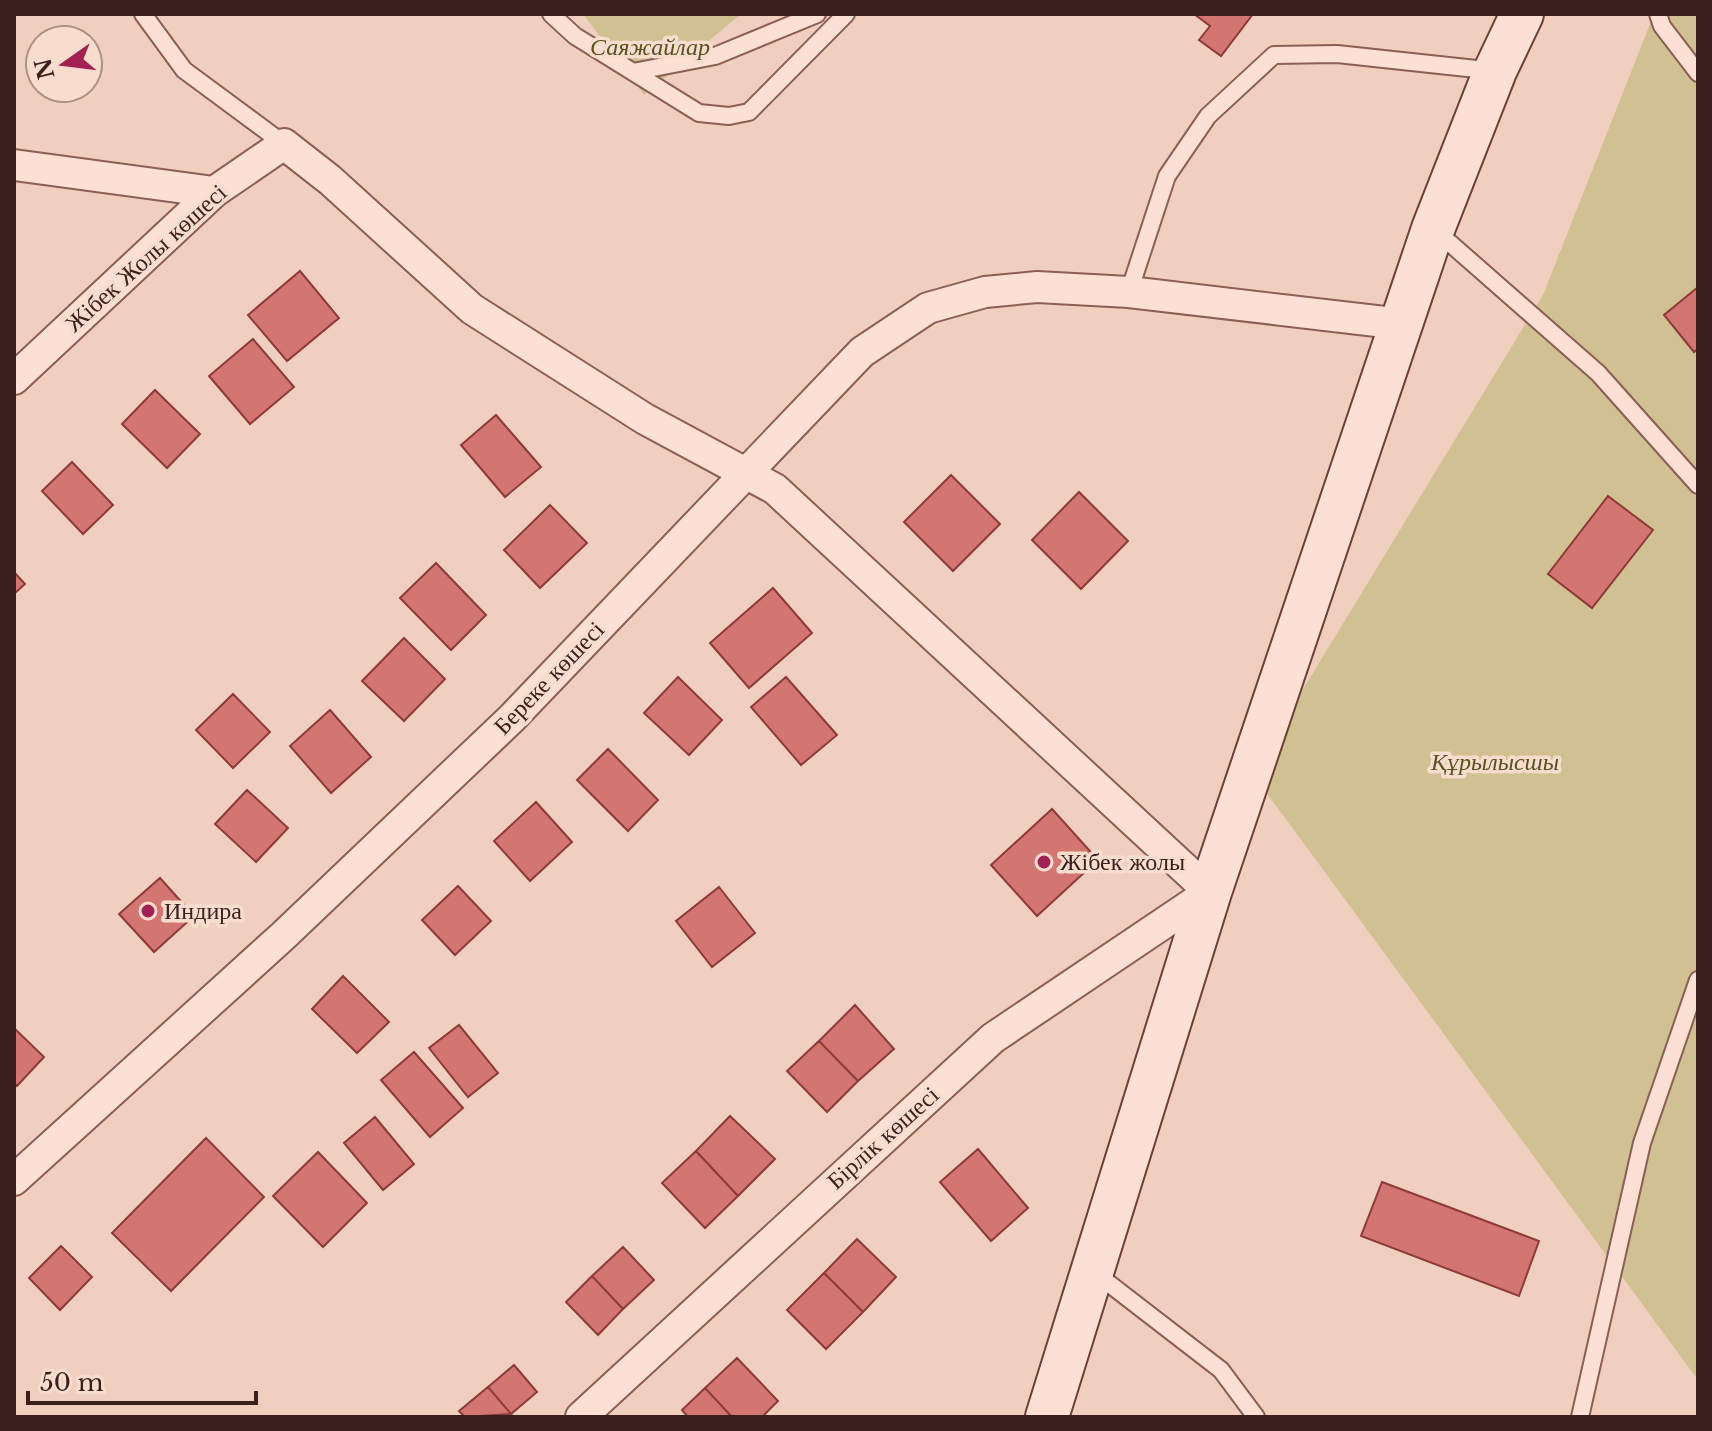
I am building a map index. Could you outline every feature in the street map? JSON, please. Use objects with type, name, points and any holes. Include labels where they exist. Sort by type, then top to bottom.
[{"type":"main road","points":[[1047,1417],[1210,892],[1433,229],[1495,71],[1522,14]]},
{"type":"street","name":"Жібек Жолы көшесі","points":[[14,379],[214,192],[284,144]]},
{"type":"street","points":[[284,144],[330,180],[472,309],[645,419],[775,489],[1210,892]]},
{"type":"street","points":[[14,165],[214,192]]},
{"type":"street","name":"Береке көшесі","points":[[14,1180],[283,936],[500,729],[862,352],[928,308],[985,292],[1037,287],[1129,292],[1402,324]]},
{"type":"street","name":"Бірлік көшесі","points":[[581,1417],[993,1038],[1210,892]]},
{"type":"lane","points":[[551,14],[575,36],[699,113],[729,116],[749,112],[846,14]]},
{"type":"lane","points":[[633,72],[715,56],[817,14]]},
{"type":"lane","points":[[1658,14],[1662,26],[1698,73]]},
{"type":"lane","points":[[144,15],[184,70],[284,144]]},
{"type":"lane","points":[[1129,292],[1167,176],[1208,116],[1274,55],[1337,54],[1495,71]]},
{"type":"lane","points":[[1433,229],[1598,373],[1698,485]]},
{"type":"lane","points":[[1580,1417],[1642,1143],[1698,980]]},
{"type":"lane","points":[[1092,1271],[1221,1370],[1256,1417]]},
{"type":"green space","name":"Саяжайлар","points":[[583,14],[741,14],[644,95]]},
{"type":"green space","name":"Құрылысшы","points":[[1654,14],[1698,14],[1698,1380],[1252,773],[1543,295]]},
{"type":"building","points":[[1194,14],[1253,14],[1221,56],[1199,40],[1210,26]]},
{"type":"building","points":[[300,271],[339,318],[287,361],[248,315]]},
{"type":"building","points":[[1698,287],[1698,349],[1694,352],[1664,315]]},
{"type":"building","points":[[253,339],[294,387],[250,424],[209,376]]},
{"type":"building","points":[[155,390],[200,434],[167,468],[122,424]]},
{"type":"building","points":[[496,415],[541,467],[505,497],[461,445]]},
{"type":"building","points":[[72,462],[113,505],[83,534],[42,491]]},
{"type":"building","points":[[951,475],[1000,524],[953,571],[904,522]]},
{"type":"building","points":[[1079,492],[1128,541],[1081,589],[1032,540]]},
{"type":"building","points":[[1608,496],[1653,530],[1592,608],[1548,574]]},
{"type":"building","points":[[550,505],[587,543],[540,588],[504,550]]},
{"type":"building","points":[[436,563],[486,615],[451,650],[400,598]]},
{"type":"building","points":[[14,572],[25,584],[14,594]]},
{"type":"building","points":[[773,588],[812,633],[749,688],[710,643]]},
{"type":"building","points":[[404,638],[445,679],[404,721],[362,681]]},
{"type":"building","points":[[678,677],[722,720],[689,755],[644,713]]},
{"type":"building","points":[[786,677],[837,735],[801,765],[751,707]]},
{"type":"building","points":[[233,694],[270,732],[233,768],[196,730]]},
{"type":"building","points":[[330,710],[371,757],[331,793],[290,746]]},
{"type":"building","points":[[608,749],[658,800],[628,831],[577,780]]},
{"type":"building","points":[[247,790],[288,828],[256,862],[215,824]]},
{"type":"building","points":[[536,802],[572,842],[530,881],[494,841]]},
{"type":"building","name":"Жібек жолы","points":[[1052,809],[1098,860],[1037,916],[991,865]]},
{"type":"building","points":[[160,878],[194,916],[154,952],[119,914]]},
{"type":"building","points":[[458,886],[491,921],[455,955],[422,920]]},
{"type":"building","points":[[719,887],[755,933],[712,967],[676,921]]},
{"type":"building","points":[[343,976],[389,1022],[357,1053],[312,1009]]},
{"type":"building","points":[[855,1005],[894,1049],[858,1081],[819,1041]]},
{"type":"building","points":[[459,1025],[498,1073],[468,1097],[429,1048]]},
{"type":"building","points":[[14,1028],[44,1057],[17,1086],[14,1083]]},
{"type":"building","points":[[819,1041],[858,1081],[827,1112],[787,1071]]},
{"type":"building","points":[[414,1052],[463,1108],[430,1137],[381,1080]]},
{"type":"building","points":[[730,1116],[775,1159],[738,1196],[696,1151]]},
{"type":"building","points":[[375,1117],[414,1164],[383,1190],[344,1143]]},
{"type":"building","points":[[206,1138],[264,1197],[171,1291],[112,1233]]},
{"type":"building","points":[[978,1149],[1028,1208],[991,1241],[940,1182]]},
{"type":"building","points":[[696,1151],[738,1196],[705,1228],[662,1183]]},
{"type":"building","points":[[318,1152],[367,1203],[323,1247],[273,1196]]},
{"type":"building","points":[[1382,1182],[1539,1241],[1519,1296],[1361,1236]]},
{"type":"building","points":[[857,1239],[896,1277],[863,1312],[824,1273]]},
{"type":"building","points":[[61,1246],[92,1277],[60,1310],[29,1278]]},
{"type":"building","points":[[623,1247],[654,1280],[623,1309],[592,1276]]},
{"type":"building","points":[[824,1273],[863,1312],[826,1349],[787,1310]]},
{"type":"building","points":[[592,1276],[623,1309],[598,1335],[566,1302]]},
{"type":"building","points":[[737,1358],[778,1401],[762,1417],[732,1417],[705,1388]]},
{"type":"building","points":[[514,1365],[537,1392],[511,1414],[488,1387]]},
{"type":"building","points":[[488,1387],[511,1414],[465,1417],[459,1411]]},
{"type":"building","points":[[705,1388],[732,1417],[688,1417],[682,1410]]},
{"type":"place","name":"Жібек жолы","points":[[1044,862]]},
{"type":"place","name":"Индира","points":[[148,911]]}]
